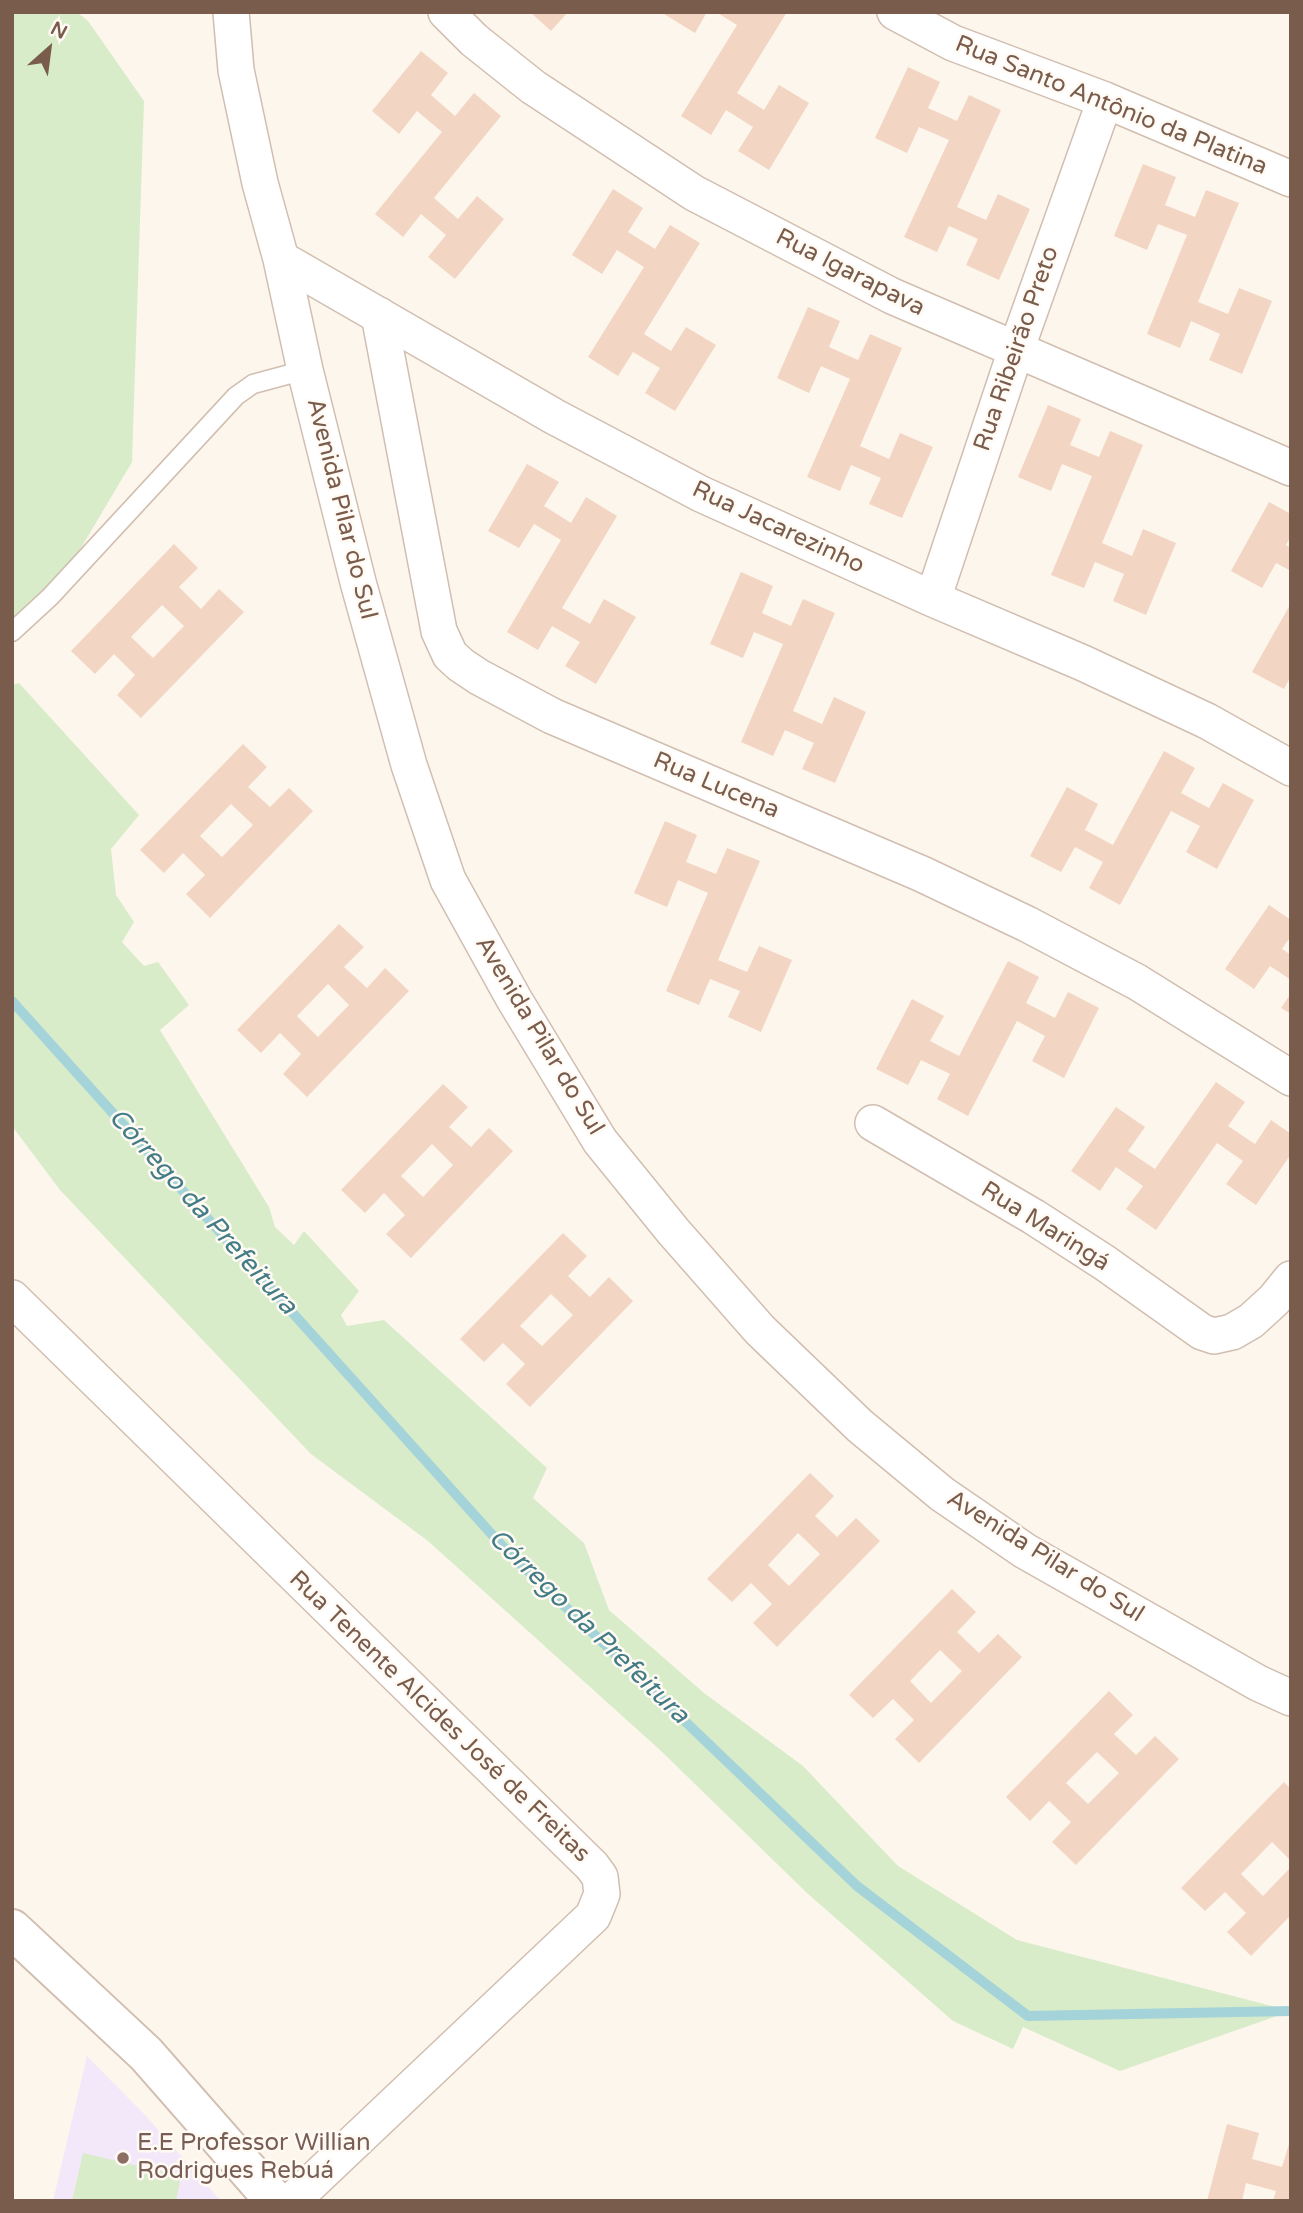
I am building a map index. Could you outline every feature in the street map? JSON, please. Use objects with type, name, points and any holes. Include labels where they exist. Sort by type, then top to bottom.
[{"type":"street","name":"Avenida Pilar do Sul","points":[[231,12],[236,70],[260,183],[281,259],[305,370],[358,582],[409,765],[448,880],[514,999],[600,1141],[673,1231],[760,1330],[860,1426],[942,1494],[1025,1551],[1234,1670],[1291,1698]]},
{"type":"street","points":[[236,70],[257,12]]},
{"type":"street","name":"Rua Igarapava","points":[[446,12],[474,40],[533,87],[694,193],[892,296],[1291,468]]},
{"type":"street","name":"Rua Santo Antônio da Platina","points":[[895,12],[953,43],[1105,100],[1291,179]]},
{"type":"street","name":"Rua Ribeirão Preto","points":[[933,599],[1016,351],[1105,100]]},
{"type":"street","name":"Rua Jacarezinho","points":[[281,259],[555,416],[701,494],[933,599],[1083,663],[1207,721],[1291,768]]},
{"type":"street","name":"Rua Lucena","points":[[379,315],[438,623],[450,655],[461,665],[552,716],[922,874],[1027,925],[1137,982],[1291,1078]]},
{"type":"street","name":"Rua Maringá","points":[[873,1123],[1034,1217],[1105,1263],[1202,1332],[1213,1336],[1233,1332],[1251,1321],[1275,1300],[1291,1279]]},
{"type":"street","name":"Rua Tenente Alcides José de Freitas","points":[[12,1298],[592,1866],[600,1877],[602,1894],[593,1916],[292,2201]]},
{"type":"street","points":[[12,1928],[146,2054],[275,2201]]},
{"type":"lane","points":[[12,632],[50,597],[236,396],[253,384],[305,370]]},
{"type":"shaded area","name":"E.E Professor Willian Rodrigues Rebuá","points":[[87,2056],[145,2115],[221,2201],[53,2201]]},
{"type":"green space","points":[[12,12],[77,12],[88,21],[144,101],[132,462],[78,553],[12,638]]},
{"type":"green space","points":[[19,683],[139,815],[111,849],[116,895],[134,922],[122,942],[144,966],[158,962],[189,1005],[160,1030],[269,1207],[275,1227],[294,1245],[304,1231],[359,1291],[341,1315],[347,1326],[384,1320],[547,1468],[533,1498],[584,1543],[609,1610],[704,1693],[803,1766],[898,1866],[1017,1940],[1291,2011],[1120,2071],[1023,2027],[1013,2049],[953,2021],[807,1893],[660,1750],[428,1541],[311,1454],[60,1190],[12,1126],[12,685]]},
{"type":"green space","points":[[83,2153],[181,2176],[176,2201],[72,2201]]},
{"type":"building","points":[[530,12],[568,12],[551,31]]},
{"type":"building","points":[[707,12],[695,33],[664,14]]},
{"type":"building","points":[[716,12],[787,12],[737,93],[764,110],[779,85],[809,103],[769,170],[738,151],[753,127],[726,110],[711,135],[681,116],[737,25]]},
{"type":"building","points":[[421,51],[448,73],[431,95],[455,116],[474,93],[501,116],[434,198],[458,219],[477,196],[504,219],[455,279],[428,257],[446,235],[421,214],[403,237],[375,214],[442,132],[417,111],[399,134],[372,111]]},
{"type":"building","points":[[908,67],[940,82],[928,108],[957,121],[969,95],[1001,110],[957,207],[986,220],[998,194],[1030,209],[999,280],[966,265],[978,239],[949,226],[937,252],[904,237],[949,140],[919,127],[907,153],[875,138]]},
{"type":"building","points":[[1143,164],[1176,177],[1165,205],[1195,217],[1206,190],[1239,203],[1198,302],[1228,314],[1239,288],[1272,301],[1242,374],[1209,360],[1220,334],[1191,321],[1180,348],[1147,334],[1187,235],[1158,224],[1147,250],[1114,236]]},
{"type":"building","points":[[613,189],[643,208],[628,232],[655,249],[670,225],[700,243],[644,334],[671,351],[686,327],[716,345],[675,411],[645,393],[660,368],[633,352],[618,376],[588,357],[644,267],[617,250],[602,274],[572,255]]},
{"type":"building","points":[[808,307],[840,321],[829,347],[858,360],[870,334],[902,348],[860,446],[889,459],[900,433],[933,447],[902,518],[869,504],[881,478],[851,465],[840,491],[807,477],[850,379],[821,366],[809,393],[777,378]]},
{"type":"building","points":[[1048,405],[1081,419],[1070,445],[1099,457],[1110,431],[1143,445],[1102,543],[1132,556],[1143,529],[1176,543],[1146,615],[1113,601],[1124,574],[1095,562],[1084,588],[1051,575],[1092,476],[1062,464],[1051,491],[1018,477]]},
{"type":"building","points":[[527,464],[559,482],[544,506],[571,523],[586,497],[617,516],[562,608],[590,624],[604,599],[636,617],[596,684],[565,666],[580,642],[552,626],[538,650],[507,632],[561,540],[534,524],[519,548],[488,531]]},
{"type":"building","points":[[1269,502],[1291,514],[1291,536],[1286,545],[1291,548],[1291,571],[1276,563],[1262,588],[1231,571]]},
{"type":"building","points":[[174,544],[198,568],[179,587],[201,609],[219,589],[244,612],[141,718],[117,695],[135,675],[114,654],[95,674],[71,651]],"holes":[[[162,605],[184,626],[153,658],[131,637]]]},
{"type":"building","points":[[741,572],[773,586],[762,613],[791,626],[803,599],[835,613],[793,711],[822,724],[834,697],[866,712],[835,783],[802,769],[814,743],[785,730],[773,756],[741,742],[783,644],[754,632],[743,658],[710,644]]},
{"type":"building","points":[[1291,603],[1291,676],[1284,689],[1252,672]]},
{"type":"building","points":[[243,744],[267,767],[248,787],[270,807],[289,788],[313,811],[210,918],[186,894],[205,875],[183,853],[164,873],[140,850]],"holes":[[[231,804],[253,825],[222,857],[200,836]]]},
{"type":"building","points":[[1164,751],[1195,768],[1181,793],[1209,808],[1223,783],[1254,800],[1217,869],[1186,852],[1200,826],[1171,811],[1120,905],[1089,888],[1103,862],[1075,847],[1061,872],[1030,856],[1067,787],[1098,804],[1085,830],[1113,845]]},
{"type":"building","points":[[665,821],[697,835],[686,862],[716,874],[727,848],[760,861],[718,960],[747,972],[759,946],[792,960],[761,1032],[728,1017],[740,991],[710,979],[699,1005],[666,991],[708,893],[678,880],[667,907],[634,893]]},
{"type":"building","points":[[1269,905],[1291,920],[1291,936],[1282,949],[1291,955],[1291,980],[1270,966],[1254,989],[1225,969]]},
{"type":"building","points":[[339,924],[364,947],[344,967],[367,988],[385,968],[409,991],[307,1097],[283,1074],[301,1054],[280,1033],[261,1053],[237,1030]],"holes":[[[328,984],[349,1005],[318,1037],[297,1016]]]},
{"type":"building","points":[[1008,961],[1039,977],[1026,1003],[1055,1018],[1068,992],[1099,1008],[1064,1078],[1032,1061],[1045,1036],[1017,1021],[968,1116],[937,1099],[950,1074],[921,1060],[908,1085],[876,1069],[912,999],[944,1016],[930,1041],[959,1056]]},
{"type":"building","points":[[1291,993],[1291,1014],[1281,1008]]},
{"type":"building","points":[[1216,1082],[1245,1102],[1228,1126],[1255,1144],[1271,1120],[1291,1134],[1291,1154],[1256,1205],[1226,1184],[1243,1161],[1217,1143],[1156,1230],[1126,1209],[1143,1186],[1116,1167],[1100,1191],[1071,1171],[1116,1107],[1145,1127],[1128,1151],[1155,1169]]},
{"type":"building","points":[[443,1084],[468,1107],[449,1127],[471,1147],[489,1128],[513,1151],[411,1258],[386,1234],[405,1215],[384,1193],[365,1213],[341,1190]],"holes":[[[432,1144],[453,1165],[423,1197],[401,1176]]]},
{"type":"building","points":[[563,1233],[587,1256],[568,1276],[590,1297],[609,1277],[633,1301],[530,1407],[506,1384],[525,1364],[503,1343],[484,1362],[460,1339]],"holes":[[[551,1294],[573,1315],[542,1346],[520,1326]]]},
{"type":"building","points":[[810,1473],[834,1496],[815,1516],[837,1537],[856,1518],[880,1541],[777,1647],[753,1623],[772,1604],[751,1583],[732,1602],[707,1579]],"holes":[[[798,1533],[820,1554],[789,1586],[768,1565]]]},
{"type":"building","points":[[952,1589],[976,1612],[957,1632],[979,1653],[998,1634],[1022,1657],[919,1763],[895,1739],[914,1720],[893,1699],[873,1718],[849,1695]],"holes":[[[940,1650],[962,1671],[931,1703],[910,1681]]]},
{"type":"building","points":[[1109,1691],[1133,1715],[1114,1734],[1136,1755],[1155,1736],[1179,1759],[1076,1865],[1052,1842],[1071,1822],[1049,1801],[1030,1821],[1006,1797]],"holes":[[[1097,1752],[1119,1773],[1088,1804],[1066,1783]]]},
{"type":"building","points":[[1284,1782],[1291,1789],[1291,1861],[1272,1842],[1241,1874],[1263,1896],[1291,1867],[1291,1915],[1251,1956],[1227,1932],[1246,1913],[1225,1892],[1205,1911],[1181,1888]]},
{"type":"building","points":[[1227,2124],[1259,2133],[1252,2159],[1282,2167],[1291,2137],[1291,2201],[1273,2201],[1276,2191],[1246,2183],[1242,2201],[1207,2201]]},
{"type":"waterway","name":"Córrego da Prefeitura","points":[[12,1001],[505,1549],[857,1886],[1028,2016],[1291,2011]]},
{"type":"place","name":"E.E Professor Willian Rodrigues Rebuá","points":[[123,2158]]}]
